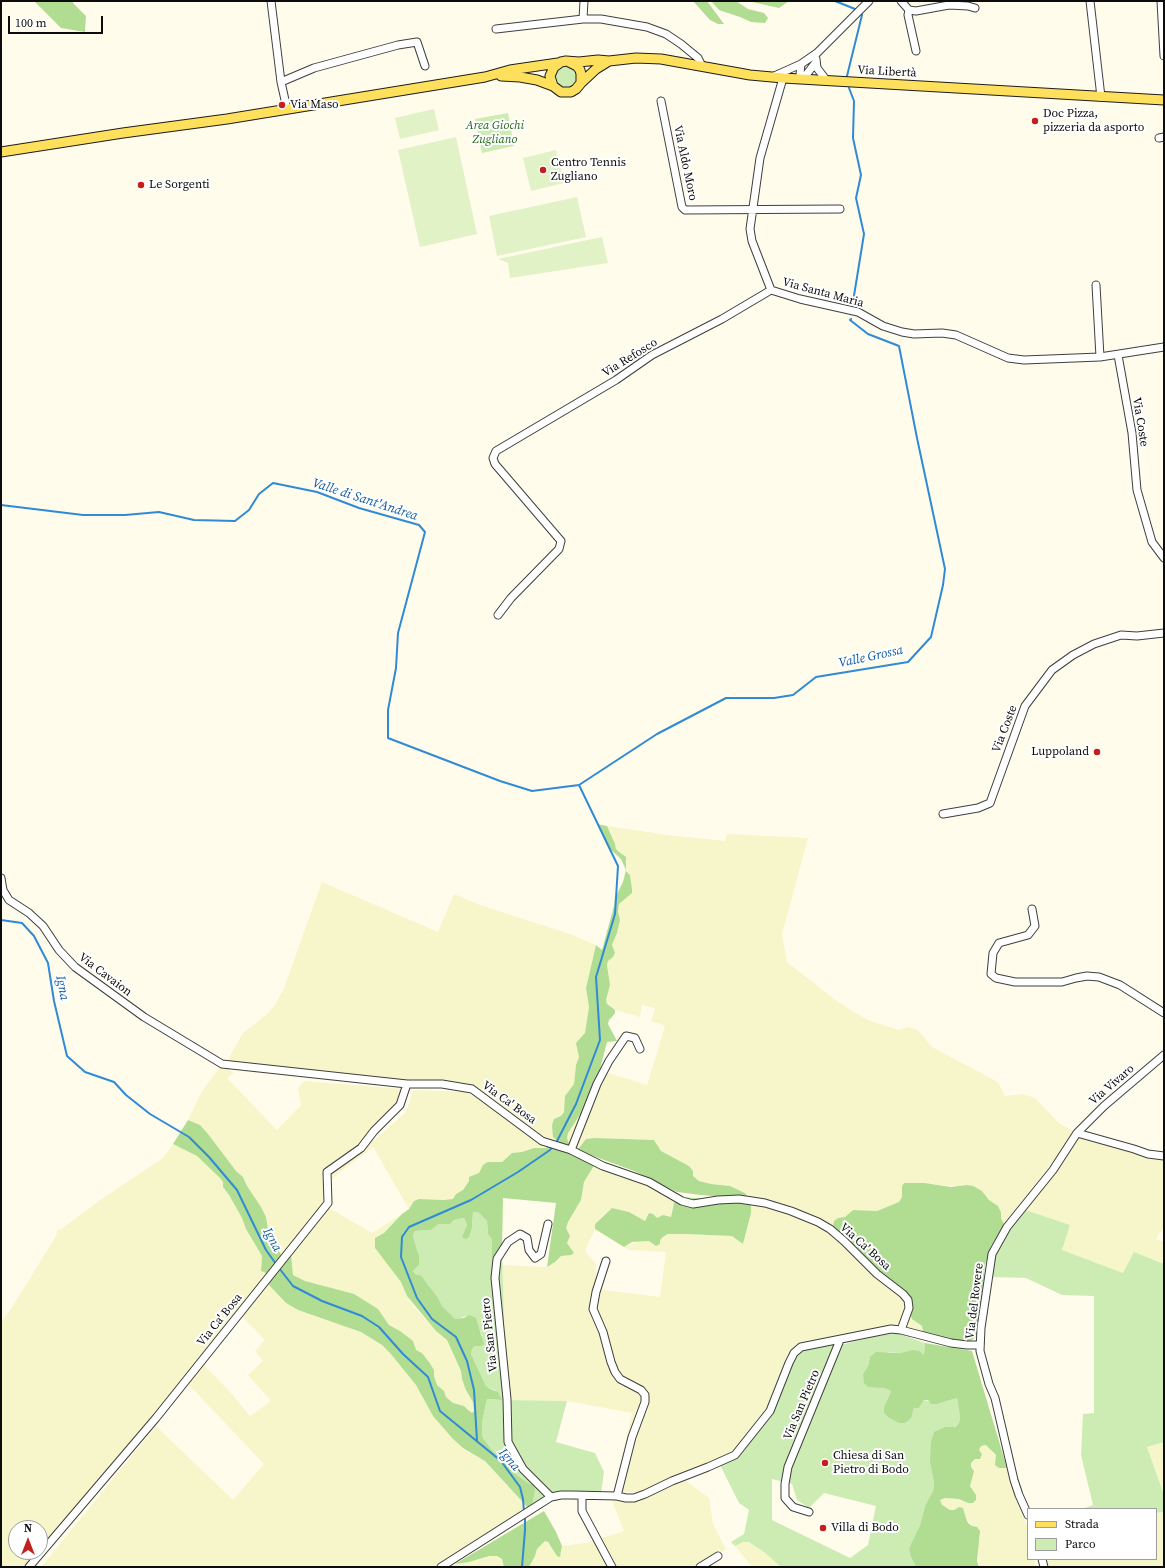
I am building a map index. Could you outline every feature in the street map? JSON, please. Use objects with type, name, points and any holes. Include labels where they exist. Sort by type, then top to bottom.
[{"type":"main road","name":"Via Libertà","points":[[569,62],[610,61],[626,58],[661,59],[750,75],[783,78],[1164,100]]},
{"type":"main road","name":"Via Libertà","points":[[580,83],[596,69],[610,61]]},
{"type":"main road","points":[[1,152],[486,77],[520,76],[537,80],[566,93],[576,89],[580,83],[581,74],[580,70],[574,63],[569,62],[510,70],[486,77]]},
{"type":"main road","points":[[553,86],[550,76],[554,67],[558,63]]},
{"type":"street","points":[[271,1],[281,82],[287,108]]},
{"type":"street","points":[[583,19],[584,1]]},
{"type":"street","points":[[772,77],[801,64],[817,53],[869,1]]},
{"type":"street","points":[[901,1],[909,10],[916,11],[949,5],[975,8]]},
{"type":"street","points":[[1090,1],[1101,97]]},
{"type":"street","points":[[1161,1],[1164,56]]},
{"type":"street","points":[[909,10],[908,15],[916,51]]},
{"type":"street","points":[[496,29],[583,19],[601,19],[647,27],[660,32],[681,44],[694,54],[702,66]]},
{"type":"street","points":[[281,82],[314,68],[398,45],[417,42],[425,66]]},
{"type":"street","points":[[817,53],[817,68],[827,81]]},
{"type":"street","points":[[801,64],[800,75],[803,79],[816,62]]},
{"type":"street","points":[[771,290],[752,241],[750,229],[760,158],[783,78]]},
{"type":"street","name":"Via Aldo Moro","points":[[660,101],[682,207],[685,210],[752,209]]},
{"type":"street","points":[[752,209],[840,208]]},
{"type":"street","points":[[1096,285],[1100,357]]},
{"type":"street","name":"Via Santa Maria","points":[[771,290],[800,299],[858,312],[883,326],[902,332],[942,333],[956,335],[1008,358],[1024,360],[1100,357],[1164,347]]},
{"type":"street","name":"Via Refosco","points":[[498,615],[511,598],[559,549],[561,541],[495,464],[493,458],[496,451],[616,380],[652,355],[722,319],[771,290]]},
{"type":"street","name":"Via Coste","points":[[1118,355],[1132,433],[1137,490],[1152,542],[1164,558]]},
{"type":"street","name":"Via Coste","points":[[943,814],[978,808],[990,803],[1025,706],[1052,670],[1073,654],[1094,644],[1121,635],[1137,636],[1164,633]]},
{"type":"street","name":"Via Cavaion","points":[[1,878],[3,890],[9,900],[43,926],[59,950],[75,967],[144,1017],[222,1064]]},
{"type":"street","points":[[1032,910],[1035,926],[1028,935],[999,943],[992,953],[991,974],[996,978],[1014,982],[1062,982],[1076,978],[1099,977],[1120,985],[1164,1013]]},
{"type":"street","points":[[571,1150],[597,1084],[609,1061],[626,1036],[635,1038],[640,1049]]},
{"type":"street","name":"Via Vivaro","points":[[1077,1133],[1104,1106],[1164,1055]]},
{"type":"street","name":"Via Ca' Bosa","points":[[222,1064],[407,1084],[442,1084],[472,1089],[542,1141],[571,1150],[603,1166],[649,1182],[682,1202],[693,1204],[718,1200],[739,1199],[765,1203],[791,1211],[818,1222],[830,1230],[844,1241],[877,1274],[903,1294],[908,1300],[909,1308],[901,1330]]},
{"type":"street","name":"Via Ca' Bosa","points":[[29,1567],[156,1418],[328,1203],[327,1172],[361,1148],[374,1131],[400,1105],[407,1084]]},
{"type":"street","points":[[1077,1133],[1148,1154],[1164,1156]]},
{"type":"street","name":"Via del Rovere","points":[[1027,1513],[1014,1480],[995,1398],[982,1361],[980,1345],[983,1310],[992,1254],[1007,1227],[1053,1170],[1077,1133]]},
{"type":"street","name":"Via San Pietro","points":[[548,1224],[541,1254],[535,1258],[529,1250],[527,1238],[520,1234],[508,1242],[497,1259],[495,1278],[507,1399],[508,1442],[523,1469],[551,1497]]},
{"type":"street","points":[[606,1261],[596,1292],[593,1309],[604,1332],[611,1362],[615,1372],[620,1379],[641,1390],[645,1395],[645,1402],[632,1437],[618,1496]]},
{"type":"street","points":[[441,1567],[551,1497],[560,1495],[618,1496],[634,1498],[735,1455],[770,1411],[794,1353],[801,1347],[891,1329],[901,1330],[951,1343],[980,1345]]},
{"type":"street","name":"Via San Pietro","points":[[809,1512],[793,1507],[785,1498],[785,1484],[788,1467],[840,1340]]},
{"type":"street","points":[[582,1496],[582,1511],[612,1567]]},
{"type":"street","points":[[700,1567],[718,1556]]},
{"type":"shaded area","points":[[607,826],[668,835],[725,841],[727,834],[808,838],[782,934],[787,962],[838,1002],[868,1020],[899,1030],[907,1027],[918,1030],[932,1047],[998,1082],[1005,1096],[1023,1094],[1032,1097],[1036,1099],[1059,1123],[1073,1131],[1076,1131],[1004,1224],[998,1206],[989,1200],[982,1191],[955,1186],[911,1183],[903,1183],[902,1197],[899,1202],[877,1211],[853,1210],[845,1217],[838,1218],[885,1278],[904,1290],[909,1296],[911,1301],[910,1314],[912,1319],[922,1326],[924,1336],[904,1328],[907,1298],[829,1228],[749,1199],[745,1193],[730,1186],[699,1181],[693,1176],[689,1166],[661,1151],[654,1140],[595,1138],[582,1143],[580,1148],[569,1144],[567,1133],[586,1104],[591,1089],[598,1077],[599,1070],[647,1085],[665,1026],[651,1021],[655,1008],[642,1005],[640,1017],[615,1010],[607,1004],[606,1000],[610,985],[607,965],[608,961],[613,957],[612,945],[617,933],[619,904],[631,893],[632,889],[630,875],[626,871],[627,862],[616,849]]},
{"type":"shaded area","points":[[322,882],[438,932],[454,894],[480,905],[567,933],[596,945],[586,988],[589,1007],[587,1023],[576,1065],[574,1084],[565,1096],[565,1108],[561,1116],[559,1142],[540,1135],[496,1104],[464,1089],[418,1086],[411,1088],[326,1079],[235,1069],[227,1063],[243,1033],[266,1015],[275,1005],[284,988]]},
{"type":"shaded area","points":[[221,1066],[226,1067],[234,1073],[227,1078],[277,1130],[301,1105],[298,1088],[304,1081],[403,1089],[401,1109],[374,1133],[332,1165],[324,1205],[282,1257],[268,1229],[266,1217],[243,1177],[236,1171],[200,1125],[188,1120],[202,1091]]},
{"type":"shaded area","points":[[412,1091],[463,1092],[473,1095],[550,1146],[512,1153],[502,1162],[493,1162],[481,1170],[479,1174],[469,1177],[469,1181],[463,1190],[456,1194],[453,1199],[419,1199],[414,1201],[409,1209],[373,1147],[330,1181],[331,1174],[336,1169],[378,1137],[405,1113]]},
{"type":"shaded area","points":[[1082,1133],[1164,1154],[1164,1227],[1156,1239],[1164,1242],[1164,1264],[1134,1252],[1123,1273],[1062,1250],[1070,1225],[1023,1209]]},
{"type":"shaded area","points":[[173,1144],[197,1156],[223,1182],[223,1187],[242,1218],[246,1229],[262,1256],[261,1267],[269,1274],[48,1550],[48,1520],[8,1520],[8,1560],[40,1560],[34,1567],[1,1567],[1,1322],[11,1309],[56,1236],[58,1229],[60,1230],[106,1196],[163,1158]]},
{"type":"shaded area","points":[[595,1164],[685,1198],[672,1207],[671,1217],[665,1216],[657,1218],[649,1213],[645,1221],[629,1212],[612,1208],[600,1218],[595,1224],[595,1229],[585,1251],[596,1264],[596,1289],[660,1297],[666,1252],[629,1250],[624,1247],[637,1242],[649,1241],[653,1244],[669,1234],[732,1236],[743,1244],[751,1213],[751,1203],[769,1207],[808,1220],[827,1231],[844,1244],[875,1276],[904,1300],[905,1308],[899,1328],[806,1342],[795,1348],[787,1355],[768,1406],[733,1452],[653,1488],[634,1492],[614,1493],[632,1413],[567,1401],[505,1400],[499,1332],[504,1321],[502,1265],[547,1267],[561,1256],[571,1255],[571,1249],[567,1243],[570,1236],[566,1228],[581,1200],[584,1182]]},
{"type":"shaded area","points":[[329,1208],[372,1233],[402,1214],[384,1233],[375,1238],[375,1248],[401,1282],[414,1307],[436,1331],[447,1340],[461,1371],[462,1379],[473,1402],[474,1412],[472,1413],[464,1406],[453,1403],[446,1397],[444,1391],[437,1385],[434,1370],[429,1362],[422,1353],[416,1350],[400,1331],[389,1325],[378,1309],[293,1275],[291,1255]]},
{"type":"shaded area","points":[[268,1284],[286,1303],[298,1310],[361,1332],[382,1345],[416,1385],[433,1416],[452,1438],[463,1448],[485,1461],[531,1511],[437,1567],[41,1567],[156,1426],[233,1500],[264,1464],[188,1384],[204,1365],[231,1393],[250,1416],[271,1401],[248,1375],[263,1361],[255,1351],[265,1340],[242,1317]]},
{"type":"shaded area","points":[[1164,1442],[1164,1495],[1147,1447]]},
{"type":"shaded area","points":[[986,1445],[996,1456],[999,1468],[1007,1468],[1027,1526],[1027,1560],[1035,1560],[1036,1567],[979,1567],[978,1546],[980,1536],[966,1518],[963,1508],[950,1510],[941,1505],[940,1500],[945,1498],[959,1499],[968,1503],[973,1503],[976,1500],[976,1495],[970,1486],[974,1471],[971,1467],[971,1463],[982,1454],[979,1450],[981,1446]]},
{"type":"shaded area","points":[[685,1480],[709,1498],[713,1524],[726,1549],[699,1567],[529,1567],[537,1549],[545,1541],[548,1542],[554,1552],[562,1554],[562,1546],[586,1543],[624,1531],[611,1498],[655,1494]]},
{"type":"shaded area","points":[[1164,1512],[1164,1567],[1042,1567],[1041,1560],[1157,1560],[1157,1513]]},
{"type":"shaded area","points":[[743,1542],[749,1542],[764,1552],[781,1567],[752,1567],[735,1546]]},
{"type":"shaded area","points":[[489,1556],[497,1556],[502,1559],[504,1567],[449,1567],[455,1564],[469,1562]]},
{"type":"green space","points":[[34,1],[73,1],[73,3],[86,16],[85,32],[61,28]]},
{"type":"green space","points":[[693,1],[707,1],[724,24],[718,24],[710,20]]},
{"type":"green space","points":[[711,1],[736,1],[748,9],[764,13],[768,18],[765,23],[751,22],[719,10]]},
{"type":"green space","points":[[748,1],[789,1],[779,8]]},
{"type":"green space","points":[[566,66],[574,69],[577,77],[574,85],[566,88],[558,85],[555,77],[558,69]]},
{"type":"green space","points":[[434,109],[439,130],[400,139],[395,118]]},
{"type":"green space","name":"Area Giochi Zugliano","points":[[508,113],[514,146],[482,153],[475,119]]},
{"type":"green space","points":[[456,137],[477,234],[420,247],[398,150]]},
{"type":"green space","name":"Centro Tennis Zugliano","points":[[556,150],[564,183],[531,191],[523,158]]},
{"type":"green space","points":[[577,197],[586,237],[497,256],[489,216]]},
{"type":"green space","points":[[602,237],[608,263],[510,278],[508,263],[498,259]]},
{"type":"green space","points":[[597,824],[607,826],[616,849],[626,857],[626,870],[621,859],[610,849]]},
{"type":"green space","points":[[626,870],[630,875],[632,893],[619,904],[618,912],[620,920],[612,945],[615,953],[608,961],[607,965],[610,985],[606,1000],[607,1004],[615,1010],[615,1013],[609,1020],[608,1024],[617,1041],[607,1042],[598,1077],[591,1089],[581,1113],[568,1133],[567,1138],[569,1144],[579,1148],[586,1139],[595,1138],[654,1140],[661,1151],[689,1166],[693,1171],[693,1176],[699,1181],[730,1186],[745,1193],[749,1199],[677,1192],[634,1171],[558,1143],[559,1142],[553,1137],[552,1125],[554,1119],[561,1116],[564,1112],[565,1096],[574,1084],[576,1065],[579,1057],[576,1043],[585,1033],[589,1007],[586,988],[596,945],[602,950],[615,898],[623,882]]},
{"type":"green space","points":[[188,1120],[200,1125],[208,1134],[236,1171],[243,1177],[247,1186],[261,1207],[266,1217],[268,1229],[282,1257],[269,1274],[261,1271],[262,1256],[246,1229],[242,1218],[229,1195],[223,1187],[223,1182],[197,1156],[173,1144]]},
{"type":"green space","points":[[553,1145],[595,1164],[584,1182],[581,1200],[566,1228],[570,1236],[567,1243],[574,1253],[571,1255],[561,1256],[547,1267],[556,1203],[503,1198],[502,1249],[495,1258],[492,1257],[492,1240],[488,1234],[487,1221],[478,1212],[473,1212],[472,1227],[469,1237],[466,1239],[462,1237],[467,1225],[464,1218],[454,1220],[450,1224],[439,1224],[431,1230],[415,1231],[413,1235],[419,1255],[419,1265],[413,1271],[416,1275],[420,1275],[423,1278],[442,1306],[455,1319],[464,1318],[468,1315],[476,1318],[484,1344],[481,1346],[475,1346],[472,1349],[471,1354],[486,1386],[498,1392],[502,1400],[487,1399],[482,1422],[483,1438],[491,1449],[517,1475],[528,1483],[533,1484],[535,1489],[531,1511],[485,1461],[463,1448],[452,1438],[433,1416],[416,1385],[382,1345],[361,1332],[298,1310],[286,1303],[268,1284],[291,1255],[293,1275],[305,1281],[354,1294],[378,1309],[389,1325],[413,1341],[416,1350],[422,1353],[434,1370],[437,1385],[444,1391],[446,1397],[453,1403],[464,1406],[472,1413],[474,1411],[473,1402],[466,1390],[461,1371],[447,1340],[436,1331],[407,1296],[401,1282],[375,1248],[375,1238],[384,1233],[402,1214],[409,1209],[414,1201],[419,1199],[453,1199],[456,1194],[463,1190],[469,1181],[469,1177],[479,1173],[483,1165],[488,1162],[502,1162],[512,1153],[522,1152],[534,1148],[545,1148]]},
{"type":"green space","points":[[904,1183],[924,1183],[951,1187],[967,1185],[973,1186],[982,1191],[989,1200],[998,1206],[1001,1212],[1001,1218],[1004,1224],[991,1246],[985,1265],[978,1335],[971,1341],[961,1342],[924,1336],[922,1326],[912,1319],[910,1314],[911,1301],[909,1296],[904,1290],[885,1278],[833,1226],[834,1221],[838,1218],[845,1217],[853,1210],[877,1211],[899,1202],[902,1197],[902,1186]]},
{"type":"green space","points":[[682,1197],[751,1203],[751,1213],[743,1244],[732,1236],[668,1234],[660,1240],[660,1244],[656,1246],[649,1241],[632,1242],[624,1247],[595,1229],[595,1224],[612,1208],[629,1212],[645,1221],[649,1213],[653,1214],[657,1218],[663,1215],[671,1217],[674,1203],[685,1198]]},
{"type":"green space","points":[[1023,1209],[1070,1225],[1062,1250],[1123,1273],[1134,1252],[1164,1264],[1164,1442],[1147,1447],[1164,1495],[1164,1512],[1157,1513],[1157,1508],[1085,1508],[1093,1505],[1081,1455],[1083,1414],[1094,1413],[1094,1296],[1062,1295],[1026,1278],[990,1277],[997,1248]]},
{"type":"green space","points":[[473,1211],[478,1212],[487,1221],[488,1234],[492,1240],[492,1254],[502,1249],[504,1321],[499,1332],[505,1400],[567,1401],[556,1442],[595,1453],[604,1472],[601,1493],[556,1497],[532,1511],[533,1484],[528,1483],[517,1475],[491,1449],[483,1438],[482,1422],[487,1399],[501,1400],[495,1390],[486,1386],[471,1354],[472,1349],[475,1346],[481,1346],[482,1335],[477,1324],[468,1315],[455,1319],[449,1314],[423,1278],[416,1275],[413,1271],[419,1265],[419,1255],[413,1235],[415,1231],[431,1230],[439,1224],[449,1224],[454,1220],[464,1218],[467,1225],[463,1234],[472,1227]]},
{"type":"green space","points":[[897,1333],[925,1343],[924,1355],[912,1350],[900,1353],[889,1352],[870,1357],[868,1366],[863,1374],[891,1391],[884,1407],[884,1413],[912,1414],[914,1408],[919,1408],[924,1400],[937,1404],[957,1398],[960,1417],[959,1423],[954,1427],[945,1427],[930,1463],[934,1482],[933,1491],[925,1506],[920,1525],[909,1548],[910,1555],[916,1567],[781,1567],[764,1552],[749,1542],[743,1542],[735,1546],[731,1542],[744,1534],[749,1510],[739,1503],[720,1465],[736,1457],[773,1409],[792,1358],[807,1348],[845,1344],[870,1337]],"holes":[[[772,1479],[792,1484],[797,1500],[809,1508],[824,1493],[876,1506],[868,1545],[850,1558],[772,1520]]]},
{"type":"green space","points":[[925,1343],[972,1351],[1007,1468],[999,1468],[995,1465],[996,1455],[986,1445],[981,1446],[979,1450],[982,1454],[980,1459],[975,1459],[971,1463],[971,1467],[974,1471],[970,1486],[976,1495],[976,1500],[973,1503],[968,1503],[959,1499],[945,1498],[940,1500],[942,1505],[950,1510],[954,1510],[959,1507],[963,1508],[968,1523],[977,1527],[980,1531],[977,1561],[979,1567],[916,1567],[910,1555],[909,1548],[920,1525],[925,1506],[933,1491],[934,1482],[930,1463],[931,1442],[934,1432],[945,1427],[955,1427],[959,1423],[960,1417],[957,1398],[937,1404],[931,1404],[928,1400],[924,1400],[919,1408],[914,1408],[911,1418],[905,1423],[899,1423],[884,1413],[884,1407],[891,1391],[885,1388],[868,1387],[864,1383],[863,1374],[868,1366],[870,1357],[876,1352],[900,1353],[912,1350],[919,1351],[924,1355]]},
{"type":"green space","points":[[544,1511],[562,1546],[560,1557],[557,1556],[548,1542],[545,1541],[537,1549],[529,1567],[504,1567],[502,1559],[497,1556],[489,1556],[469,1562],[455,1564]]},
{"type":"waterway","name":"Valle Grossa","points":[[835,1],[860,11],[862,15],[847,76]]},
{"type":"waterway","points":[[849,88],[854,101],[853,138],[861,175],[856,198],[864,234],[852,308]]},
{"type":"waterway","name":"Valle di Sant'Andrea","points":[[1,505],[83,515],[125,515],[159,512],[194,520],[235,521],[249,510],[259,494],[273,483],[317,492],[359,508],[419,525],[425,532],[398,633],[396,668],[388,710],[388,738],[500,781],[532,791],[579,785],[657,734],[726,698],[774,698],[793,695],[816,677],[908,662],[931,637],[943,585],[945,569],[899,346],[868,334],[850,320],[851,319]]},
{"type":"waterway","points":[[556,1143],[576,1104],[600,1040],[596,977],[615,914],[618,866],[579,785]]},
{"type":"waterway","name":"Igna","points":[[1,920],[22,923],[34,936],[48,963],[54,1001],[67,1056],[85,1072],[114,1082],[126,1095],[150,1114],[189,1137],[209,1157],[237,1190],[266,1250],[276,1264]]},
{"type":"waterway","points":[[477,1441],[474,1390],[467,1361],[456,1337],[432,1319],[417,1298],[401,1257],[402,1237],[409,1227],[471,1200],[518,1172],[550,1150],[553,1146]]},
{"type":"waterway","name":"Igna","points":[[279,1268],[293,1286],[322,1301],[362,1316],[379,1327],[403,1354],[428,1377],[440,1411],[501,1461],[520,1487],[524,1512]]},
{"type":"waterway","name":"Igna","points":[[522,1567],[525,1517]]},
{"type":"place","name":"Via Maso","points":[[282,105]]},
{"type":"place","name":"Doc Pizza, pizzeria da asporto","points":[[1035,121]]},
{"type":"place","name":"Centro Tennis Zugliano","points":[[543,170]]},
{"type":"place","name":"Le Sorgenti","points":[[141,185]]},
{"type":"place","name":"Luppoland","points":[[1097,752]]},
{"type":"place","name":"Chiesa di San Pietro di Bodo","points":[[825,1463]]},
{"type":"place","name":"Villa di Bodo","points":[[823,1528]]}]
